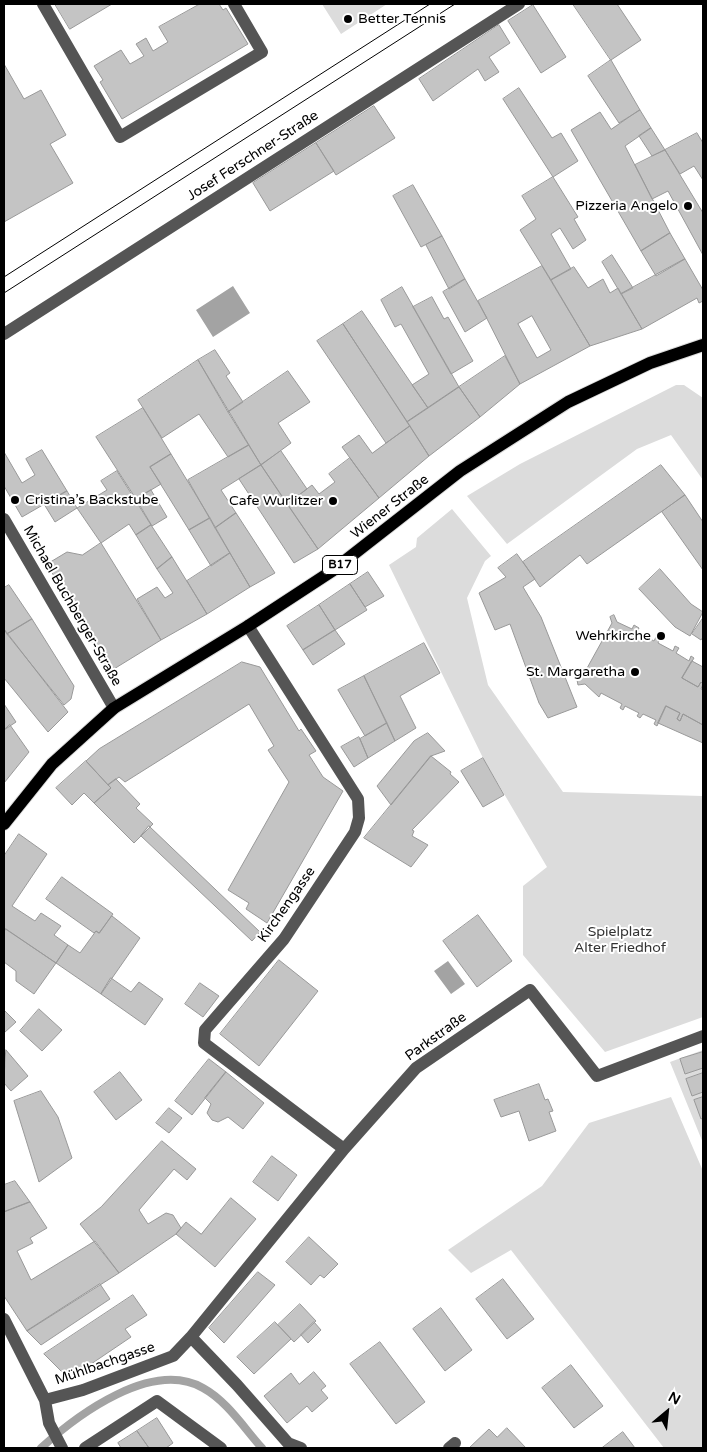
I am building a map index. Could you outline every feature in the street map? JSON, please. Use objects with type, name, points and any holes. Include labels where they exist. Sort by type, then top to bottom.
[{"type":"main road","name":"Wiener Straße","points":[[4,824],[52,764],[114,708],[248,626],[332,571],[460,470],[568,402],[650,362],[703,345]]},
{"type":"street","points":[[43,4],[120,137],[262,52],[234,4]]},
{"type":"street","name":"Josef Ferschner-Straße","points":[[4,334],[519,4]]},
{"type":"street","name":"Michael Buchberger-Straße","points":[[5,526],[114,708]]},
{"type":"street","name":"Kirchengasse","points":[[248,626],[358,799],[359,818],[355,832],[284,939],[204,1030],[204,1043],[344,1149]]},
{"type":"street","name":"Parkstraße","points":[[191,1337],[344,1149],[416,1068],[530,990],[597,1076],[703,1036]]},
{"type":"street","points":[[4,1319],[45,1400],[49,1423],[60,1446]]},
{"type":"street","points":[[191,1337],[237,1385],[288,1443],[300,1448]]},
{"type":"street","name":"Mühlbachgasse","points":[[45,1400],[83,1390],[173,1356],[191,1337]]},
{"type":"street","points":[[85,1448],[157,1402],[221,1448]]},
{"type":"green space","name":"Better Tennis","points":[[322,4],[387,4],[341,34]]},
{"type":"green space","points":[[676,385],[684,385],[703,398],[703,480],[671,435],[637,449],[507,544],[467,496],[520,464]]},
{"type":"green space","name":"Spielplatz Alter Friedhof","points":[[452,509],[491,556],[485,561],[467,598],[488,685],[563,792],[703,796],[703,1017],[605,1052],[523,955],[523,886],[547,867],[483,758],[389,565],[416,547],[417,538]]},
{"type":"green space","points":[[703,1050],[703,1143],[670,1062]]},
{"type":"green space","points":[[671,1097],[703,1171],[703,1448],[664,1448],[511,1250],[471,1273],[448,1250],[542,1186],[589,1123]]},
{"type":"shaded area","points":[[233,286],[250,313],[213,337],[196,310]]},
{"type":"shaded area","points":[[448,961],[465,984],[451,994],[434,971]]},
{"type":"building","points":[[55,4],[112,4],[70,29]]},
{"type":"building","points":[[200,4],[219,4],[223,10],[226,8],[248,44],[122,119],[100,82],[103,80],[94,66],[121,50],[130,64],[144,56],[136,44],[146,38],[153,51],[168,42],[159,27]]},
{"type":"building","points":[[573,4],[617,4],[641,40],[611,60]]},
{"type":"building","points":[[533,5],[566,57],[541,73],[508,21]]},
{"type":"building","points":[[499,25],[510,43],[489,57],[499,72],[485,81],[478,69],[433,101],[419,79]]},
{"type":"building","points":[[611,60],[640,110],[619,123],[588,76]]},
{"type":"building","points":[[4,64],[24,99],[41,90],[66,135],[50,144],[73,183],[4,222]]},
{"type":"building","points":[[519,88],[552,138],[561,133],[578,161],[553,177],[503,99]]},
{"type":"building","points":[[374,106],[395,138],[336,175],[316,143]]},
{"type":"building","points":[[640,110],[651,128],[625,146],[670,233],[641,251],[571,130],[600,112],[611,129]]},
{"type":"building","points":[[651,128],[665,150],[652,156],[639,136]]},
{"type":"building","points":[[697,133],[703,143],[703,180],[694,166],[680,174],[665,150]]},
{"type":"building","points":[[316,143],[334,171],[270,211],[253,183]]},
{"type":"building","name":"Pizzeria Angelo","points":[[665,150],[703,213],[703,255],[668,191],[652,199],[635,165]]},
{"type":"building","points":[[553,177],[578,217],[574,219],[586,240],[573,249],[560,228],[551,234],[571,269],[551,280],[520,230],[536,219],[522,196]]},
{"type":"building","points":[[413,185],[442,236],[421,247],[393,196]]},
{"type":"building","points":[[670,233],[685,259],[656,276],[641,251]]},
{"type":"building","points":[[442,236],[465,279],[449,289],[426,245]]},
{"type":"building","points":[[612,255],[633,288],[621,294],[602,262]]},
{"type":"building","points":[[685,259],[703,290],[703,301],[699,303],[697,298],[642,329],[621,294]]},
{"type":"building","points":[[542,266],[590,346],[520,384],[478,301]],"holes":[[[532,316],[551,350],[537,358],[518,324]]]},
{"type":"building","points":[[574,267],[588,288],[603,279],[610,293],[618,288],[642,329],[590,346],[551,280]]},
{"type":"building","points":[[465,279],[487,318],[465,332],[443,292]]},
{"type":"building","points":[[402,287],[459,387],[428,408],[412,385],[429,374],[401,324],[395,327],[381,300]]},
{"type":"building","points":[[432,297],[444,319],[448,317],[473,361],[451,374],[413,307]]},
{"type":"building","points":[[362,311],[428,408],[407,422],[343,324]]},
{"type":"building","points":[[343,324],[410,426],[386,443],[317,341]]},
{"type":"building","points":[[215,350],[230,373],[226,376],[243,402],[228,412],[198,360]]},
{"type":"building","points":[[505,356],[520,384],[480,417],[459,387]]},
{"type":"building","points":[[198,360],[249,445],[228,457],[199,414],[162,438],[138,400]]},
{"type":"building","points":[[288,371],[310,402],[278,423],[291,443],[261,465],[228,412]]},
{"type":"building","points":[[459,387],[480,417],[429,456],[407,422]]},
{"type":"building","points":[[143,408],[171,454],[150,467],[161,484],[136,499],[96,437]]},
{"type":"building","points":[[410,426],[429,456],[379,498],[342,447],[359,435],[372,453]]},
{"type":"building","points":[[249,445],[261,465],[221,490],[236,513],[215,528],[188,480]]},
{"type":"building","points":[[42,450],[67,491],[22,517],[4,486],[4,452],[22,483],[35,475],[26,459]]},
{"type":"building","points":[[281,451],[307,489],[287,504],[261,465]]},
{"type":"building","points":[[171,454],[210,518],[189,530],[150,467]]},
{"type":"building","name":"Cafe Wurlitzer","points":[[350,458],[379,498],[318,549],[287,504],[312,485],[319,494],[335,482],[329,474]]},
{"type":"building","points":[[261,465],[318,549],[294,563],[239,479]]},
{"type":"building","points":[[661,465],[685,495],[587,564],[580,555],[540,587],[523,562]]},
{"type":"building","points":[[117,471],[151,525],[136,535],[129,524],[101,543],[77,508],[107,490],[101,481]]},
{"type":"building","points":[[151,490],[167,517],[152,526],[136,499]]},
{"type":"building","points":[[67,491],[77,508],[55,522],[44,504]]},
{"type":"building","points":[[685,495],[703,522],[703,570],[662,512]]},
{"type":"building","points":[[236,513],[275,573],[250,587],[215,528]]},
{"type":"building","points":[[210,518],[230,553],[211,566],[189,530]]},
{"type":"building","points":[[151,525],[172,557],[157,569],[136,535]]},
{"type":"building","points":[[101,543],[161,640],[109,672],[47,564],[67,552],[82,555]]},
{"type":"building","points":[[230,553],[250,587],[207,614],[187,581]]},
{"type":"building","points":[[517,554],[535,579],[523,587],[541,617],[577,707],[548,718],[539,703],[510,624],[495,630],[479,593],[506,577],[498,568]]},
{"type":"building","points":[[172,557],[207,614],[161,640],[137,599],[157,587],[165,598],[173,593],[157,569]]},
{"type":"building","points":[[660,569],[691,604],[703,612],[690,636],[675,627],[639,589]]},
{"type":"building","points":[[368,572],[384,596],[365,607],[350,584]]},
{"type":"building","points":[[350,584],[367,610],[335,630],[319,605]]},
{"type":"building","points":[[9,585],[32,619],[7,634],[4,629],[4,588]]},
{"type":"building","points":[[319,605],[335,630],[303,650],[287,626]]},
{"type":"building","name":"St. Margaretha","points":[[614,615],[617,622],[632,629],[634,625],[639,628],[637,632],[654,641],[656,637],[660,638],[658,643],[673,651],[675,646],[679,648],[676,653],[689,661],[691,656],[694,658],[682,678],[698,687],[701,682],[703,684],[701,689],[703,690],[703,725],[683,714],[680,721],[677,719],[680,713],[666,706],[657,726],[654,724],[656,720],[643,714],[640,718],[637,716],[639,713],[625,706],[623,710],[620,708],[622,704],[601,693],[599,697],[585,684],[578,685],[577,680],[581,679],[612,623],[610,617]]},
{"type":"building","points":[[703,618],[703,637],[701,640],[692,634]]},
{"type":"building","points":[[32,619],[74,686],[71,699],[64,705],[7,634]]},
{"type":"building","points":[[4,629],[68,712],[48,732],[4,678]]},
{"type":"building","points":[[335,630],[345,644],[313,665],[303,650]]},
{"type":"building","points":[[424,643],[440,673],[400,696],[416,728],[395,741],[364,676]]},
{"type":"building","points":[[692,661],[703,667],[703,684],[701,682],[698,687],[682,678]]},
{"type":"building","points":[[242,662],[260,667],[299,731],[301,729],[316,751],[309,755],[323,777],[343,791],[267,923],[246,909],[249,903],[228,890],[289,782],[268,750],[274,746],[249,704],[125,782],[119,777],[108,785],[86,761],[99,749]]},
{"type":"building","points":[[364,676],[387,723],[365,736],[338,690]]},
{"type":"building","points":[[4,704],[16,722],[4,730]]},
{"type":"building","points":[[666,706],[680,713],[677,719],[680,721],[683,714],[703,725],[703,743],[658,723]]},
{"type":"building","points":[[387,723],[395,741],[368,758],[360,739]]},
{"type":"building","points":[[10,725],[29,752],[4,783],[4,730]]},
{"type":"building","points":[[428,733],[445,751],[431,756],[391,805],[377,786],[414,741]]},
{"type":"building","points":[[359,737],[368,758],[354,767],[341,747]]},
{"type":"building","points":[[431,756],[451,772],[450,774],[459,782],[412,830],[414,831],[412,836],[428,845],[411,867],[364,838]]},
{"type":"building","points":[[483,758],[504,795],[483,807],[461,771]]},
{"type":"building","points":[[86,761],[111,788],[94,803],[84,793],[72,805],[56,788]]},
{"type":"building","points":[[116,779],[140,804],[136,808],[153,824],[134,843],[94,803],[111,788],[108,785]]},
{"type":"building","points":[[149,826],[260,932],[252,941],[141,836]]},
{"type":"building","points":[[19,834],[47,854],[12,906],[35,921],[41,913],[61,926],[54,935],[68,945],[56,963],[4,928],[4,856]]},
{"type":"building","points":[[62,877],[113,914],[99,933],[96,931],[94,933],[46,899]]},
{"type":"building","points":[[478,915],[512,961],[477,987],[443,941]]},
{"type":"building","points":[[112,916],[140,938],[101,994],[56,963],[68,945],[80,953],[96,931],[99,933]]},
{"type":"building","points":[[6,929],[56,963],[34,994],[16,981],[16,971],[4,962],[4,933]]},
{"type":"building","points":[[279,960],[318,991],[259,1066],[220,1034]]},
{"type":"building","points":[[111,978],[131,992],[139,982],[163,999],[145,1025],[101,994]]},
{"type":"building","points":[[200,983],[219,996],[203,1017],[185,1004]]},
{"type":"building","points":[[39,1009],[62,1030],[42,1051],[20,1031]]},
{"type":"building","points":[[4,1010],[16,1022],[4,1033]]},
{"type":"building","points":[[6,1050],[28,1076],[11,1091],[4,1083]]},
{"type":"building","points":[[703,1052],[703,1068],[685,1074],[680,1059]]},
{"type":"building","points":[[209,1059],[226,1072],[192,1115],[175,1101]]},
{"type":"building","points":[[120,1072],[142,1100],[116,1120],[94,1092]]},
{"type":"building","points":[[226,1072],[264,1103],[243,1129],[228,1117],[218,1122],[212,1120],[207,1113],[211,1104],[205,1098]]},
{"type":"building","points":[[703,1073],[703,1092],[692,1096],[686,1079]]},
{"type":"building","points":[[539,1084],[545,1100],[548,1099],[553,1111],[549,1112],[556,1131],[529,1141],[519,1111],[501,1117],[494,1100]]},
{"type":"building","points":[[41,1091],[58,1117],[72,1158],[39,1182],[14,1101]]},
{"type":"building","points":[[703,1097],[703,1118],[701,1119],[694,1100]]},
{"type":"building","points":[[169,1108],[182,1118],[169,1133],[156,1123]]},
{"type":"building","points":[[162,1141],[196,1169],[187,1180],[174,1169],[139,1210],[148,1224],[166,1213],[173,1215],[181,1228],[176,1234],[119,1273],[80,1224],[101,1207]]},
{"type":"building","points":[[272,1156],[297,1175],[278,1201],[253,1182]]},
{"type":"building","points":[[15,1181],[30,1202],[4,1212],[4,1185]]},
{"type":"building","points":[[231,1198],[256,1219],[215,1267],[176,1234],[186,1222],[201,1234]]},
{"type":"building","points":[[30,1202],[47,1228],[30,1238],[33,1243],[17,1251],[31,1280],[95,1241],[119,1273],[27,1331],[4,1296],[4,1212]]},
{"type":"building","points":[[309,1237],[338,1264],[324,1278],[320,1275],[311,1285],[286,1262]]},
{"type":"building","points":[[258,1272],[275,1285],[224,1343],[209,1328]]},
{"type":"building","points":[[503,1279],[534,1319],[507,1339],[476,1299]]},
{"type":"building","points":[[100,1284],[110,1299],[41,1345],[27,1331]]},
{"type":"building","points":[[133,1295],[147,1315],[125,1329],[131,1337],[69,1379],[44,1354]]},
{"type":"building","points":[[300,1304],[316,1321],[294,1342],[278,1325]]},
{"type":"building","points":[[441,1308],[472,1350],[445,1371],[413,1329]]},
{"type":"building","points":[[275,1322],[291,1339],[254,1374],[237,1357]]},
{"type":"building","points":[[314,1322],[321,1330],[308,1343],[301,1335]]},
{"type":"building","points":[[380,1342],[425,1402],[396,1424],[350,1364]]},
{"type":"building","points":[[571,1365],[603,1406],[574,1428],[542,1388]]},
{"type":"building","points":[[314,1372],[326,1386],[321,1390],[328,1398],[312,1412],[307,1406],[287,1423],[264,1396],[291,1373],[299,1384]]},
{"type":"building","points":[[157,1418],[173,1443],[166,1448],[149,1448],[137,1431]]},
{"type":"building","points":[[507,1428],[526,1448],[469,1448],[489,1429],[497,1437]]},
{"type":"building","points":[[137,1431],[149,1448],[121,1448],[118,1443]]},
{"type":"building","points":[[623,1432],[635,1448],[602,1448]]},
{"type":"waterway","points":[[41,1448],[74,1421],[116,1395],[161,1380],[183,1381],[212,1393],[235,1415],[262,1448]]},
{"type":"tram line","points":[[4,277],[430,4]]},
{"type":"tram line","points":[[4,293],[455,4]]},
{"type":"place","name":"Better Tennis","points":[[348,19]]},
{"type":"place","name":"Pizzeria Angelo","points":[[688,206]]},
{"type":"place","name":"Cristina’s Backstube","points":[[15,500]]},
{"type":"place","name":"Cafe Wurlitzer","points":[[333,501]]},
{"type":"place","name":"Wehrkirche","points":[[661,636]]},
{"type":"place","name":"St. Margaretha","points":[[635,672]]}]
